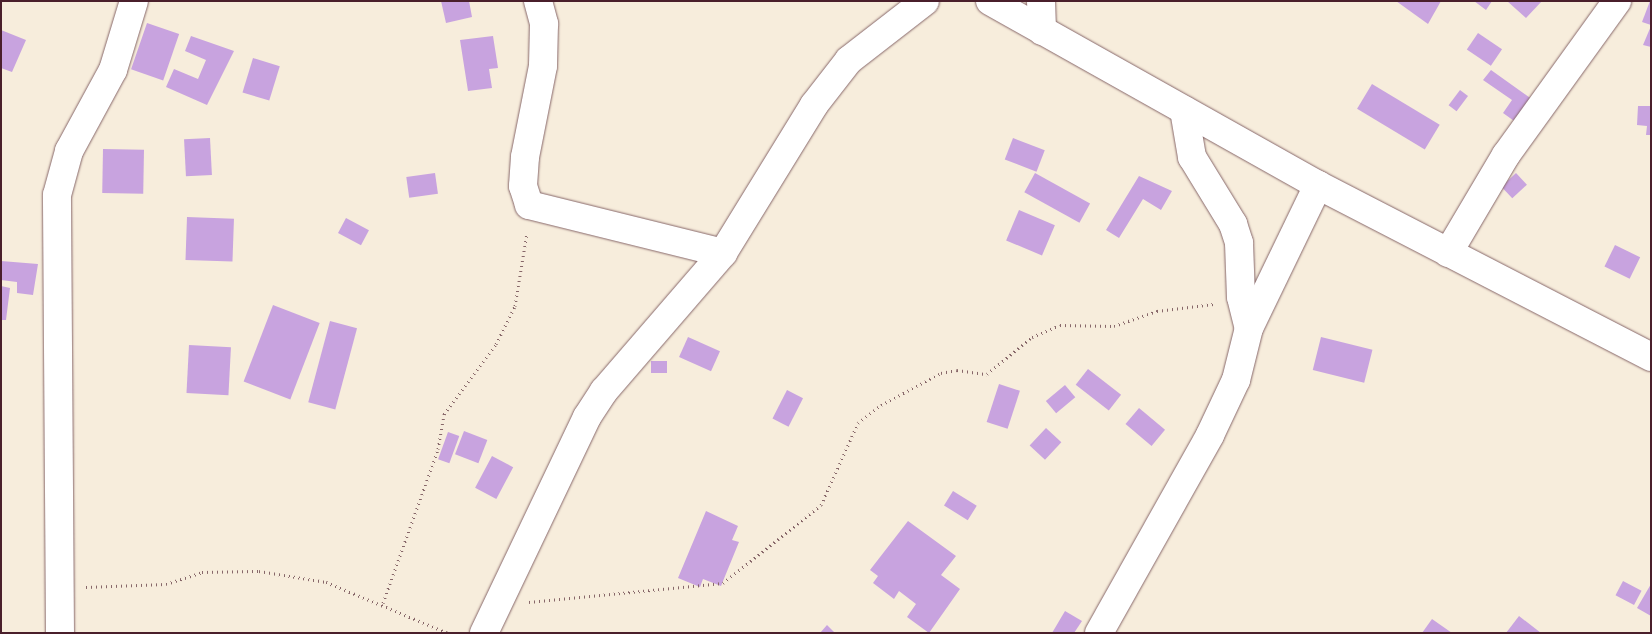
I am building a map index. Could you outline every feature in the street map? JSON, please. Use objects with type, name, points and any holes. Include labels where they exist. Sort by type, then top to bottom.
[{"type":"street","points":[[60,633],[57,195],[69,151],[113,70],[134,1]]},
{"type":"street","points":[[538,1],[544,24],[543,66],[525,157],[523,186],[529,205],[723,252]]},
{"type":"street","points":[[484,633],[587,417],[604,390],[723,252],[814,105],[849,60],[925,1]]},
{"type":"street","points":[[990,1],[1318,185],[1651,357]]},
{"type":"street","points":[[1041,1],[1042,31]]},
{"type":"street","points":[[1448,253],[1506,155],[1617,1]]},
{"type":"street","points":[[1184,110],[1195,164],[1234,224],[1241,297],[1249,328]]},
{"type":"street","points":[[1099,633],[1210,435],[1236,380],[1249,328],[1318,185]]},
{"type":"path","points":[[383,603],[438,449],[444,414],[496,344],[515,306],[527,248],[529,205]]},
{"type":"path","points":[[498,606],[723,582],[821,505],[858,423],[881,405],[941,373],[957,370],[987,374],[1032,337],[1060,324],[1114,326],[1157,311],[1241,297]]},
{"type":"path","points":[[61,588],[166,584],[202,572],[259,570],[326,582],[383,603],[448,633]]},
{"type":"building","points":[[441,1],[469,1],[472,17],[446,23]]},
{"type":"building","points":[[1396,1],[1441,1],[1428,24]]},
{"type":"building","points":[[1474,1],[1492,1],[1486,10]]},
{"type":"building","points":[[1507,1],[1542,1],[1526,18]]},
{"type":"building","points":[[1651,1],[1651,25],[1642,22]]},
{"type":"building","points":[[147,23],[179,34],[163,80],[131,69]]},
{"type":"building","points":[[1651,26],[1651,47],[1643,45]]},
{"type":"building","points":[[1,30],[26,40],[12,72],[1,68]]},
{"type":"building","points":[[1478,33],[1502,49],[1491,66],[1467,50]]},
{"type":"building","points":[[191,36],[234,51],[207,105],[166,87],[174,69],[198,79],[206,60],[185,51]]},
{"type":"building","points":[[493,36],[498,68],[489,69],[492,88],[468,91],[460,40]]},
{"type":"building","points":[[253,58],[280,66],[269,101],[242,92]]},
{"type":"building","points":[[1491,70],[1533,100],[1517,123],[1503,113],[1512,100],[1483,80]]},
{"type":"building","points":[[1372,84],[1440,125],[1425,150],[1357,109]]},
{"type":"building","points":[[1460,90],[1468,96],[1457,111],[1449,105]]},
{"type":"building","points":[[1638,106],[1651,106],[1651,135],[1646,135],[1647,126],[1637,125]]},
{"type":"building","points":[[210,138],[212,175],[186,176],[184,139]]},
{"type":"building","points":[[1013,138],[1045,150],[1036,172],[1005,159]]},
{"type":"building","points":[[103,149],[144,150],[143,194],[102,193]]},
{"type":"building","points":[[435,173],[438,194],[409,198],[406,177]]},
{"type":"building","points":[[1035,173],[1090,204],[1079,223],[1024,192]]},
{"type":"building","points":[[1516,173],[1527,185],[1512,198],[1501,187]]},
{"type":"building","points":[[1139,176],[1172,191],[1161,210],[1143,199],[1119,238],[1106,230]]},
{"type":"building","points":[[1019,210],[1055,225],[1042,256],[1006,240]]},
{"type":"building","points":[[187,217],[234,219],[232,262],[185,260]]},
{"type":"building","points":[[346,218],[369,230],[361,245],[338,233]]},
{"type":"building","points":[[1615,245],[1640,257],[1630,279],[1604,267]]},
{"type":"building","points":[[1,261],[38,264],[33,295],[17,293],[17,282],[1,280]]},
{"type":"building","points":[[1,286],[10,288],[6,320],[1,320]]},
{"type":"building","points":[[273,305],[320,323],[290,399],[244,382]]},
{"type":"building","points":[[330,321],[357,328],[335,409],[308,402]]},
{"type":"building","points":[[688,337],[720,351],[711,371],[679,357]]},
{"type":"building","points":[[1321,337],[1372,350],[1364,383],[1313,370]]},
{"type":"building","points":[[189,345],[231,347],[228,395],[186,393]]},
{"type":"building","points":[[651,361],[667,361],[667,373],[651,373]]},
{"type":"building","points":[[1088,369],[1121,395],[1109,411],[1076,385]]},
{"type":"building","points":[[999,384],[1020,391],[1008,429],[987,422]]},
{"type":"building","points":[[1065,385],[1075,397],[1056,413],[1046,401]]},
{"type":"building","points":[[787,390],[803,398],[789,427],[772,419]]},
{"type":"building","points":[[1139,408],[1165,430],[1152,446],[1126,424]]},
{"type":"building","points":[[1046,428],[1061,442],[1045,460],[1030,446]]},
{"type":"building","points":[[464,431],[487,440],[478,463],[455,454]]},
{"type":"building","points":[[448,432],[459,436],[449,463],[438,459]]},
{"type":"building","points":[[492,456],[513,467],[496,499],[475,488]]},
{"type":"building","points":[[953,491],[977,506],[968,520],[944,505]]},
{"type":"building","points":[[706,511],[738,526],[732,540],[739,542],[721,586],[703,579],[700,587],[678,578]]},
{"type":"building","points":[[908,521],[956,556],[941,575],[960,589],[929,633],[907,617],[916,604],[899,591],[894,599],[873,583],[878,576],[870,570]]},
{"type":"building","points":[[1623,581],[1642,591],[1634,605],[1615,595]]},
{"type":"building","points":[[1651,584],[1651,616],[1637,608]]},
{"type":"building","points":[[1065,611],[1082,621],[1074,633],[1052,633]]},
{"type":"building","points":[[1519,616],[1541,633],[1506,633]]},
{"type":"building","points":[[1432,619],[1452,633],[1422,633]]},
{"type":"building","points":[[827,625],[835,633],[820,633]]}]
